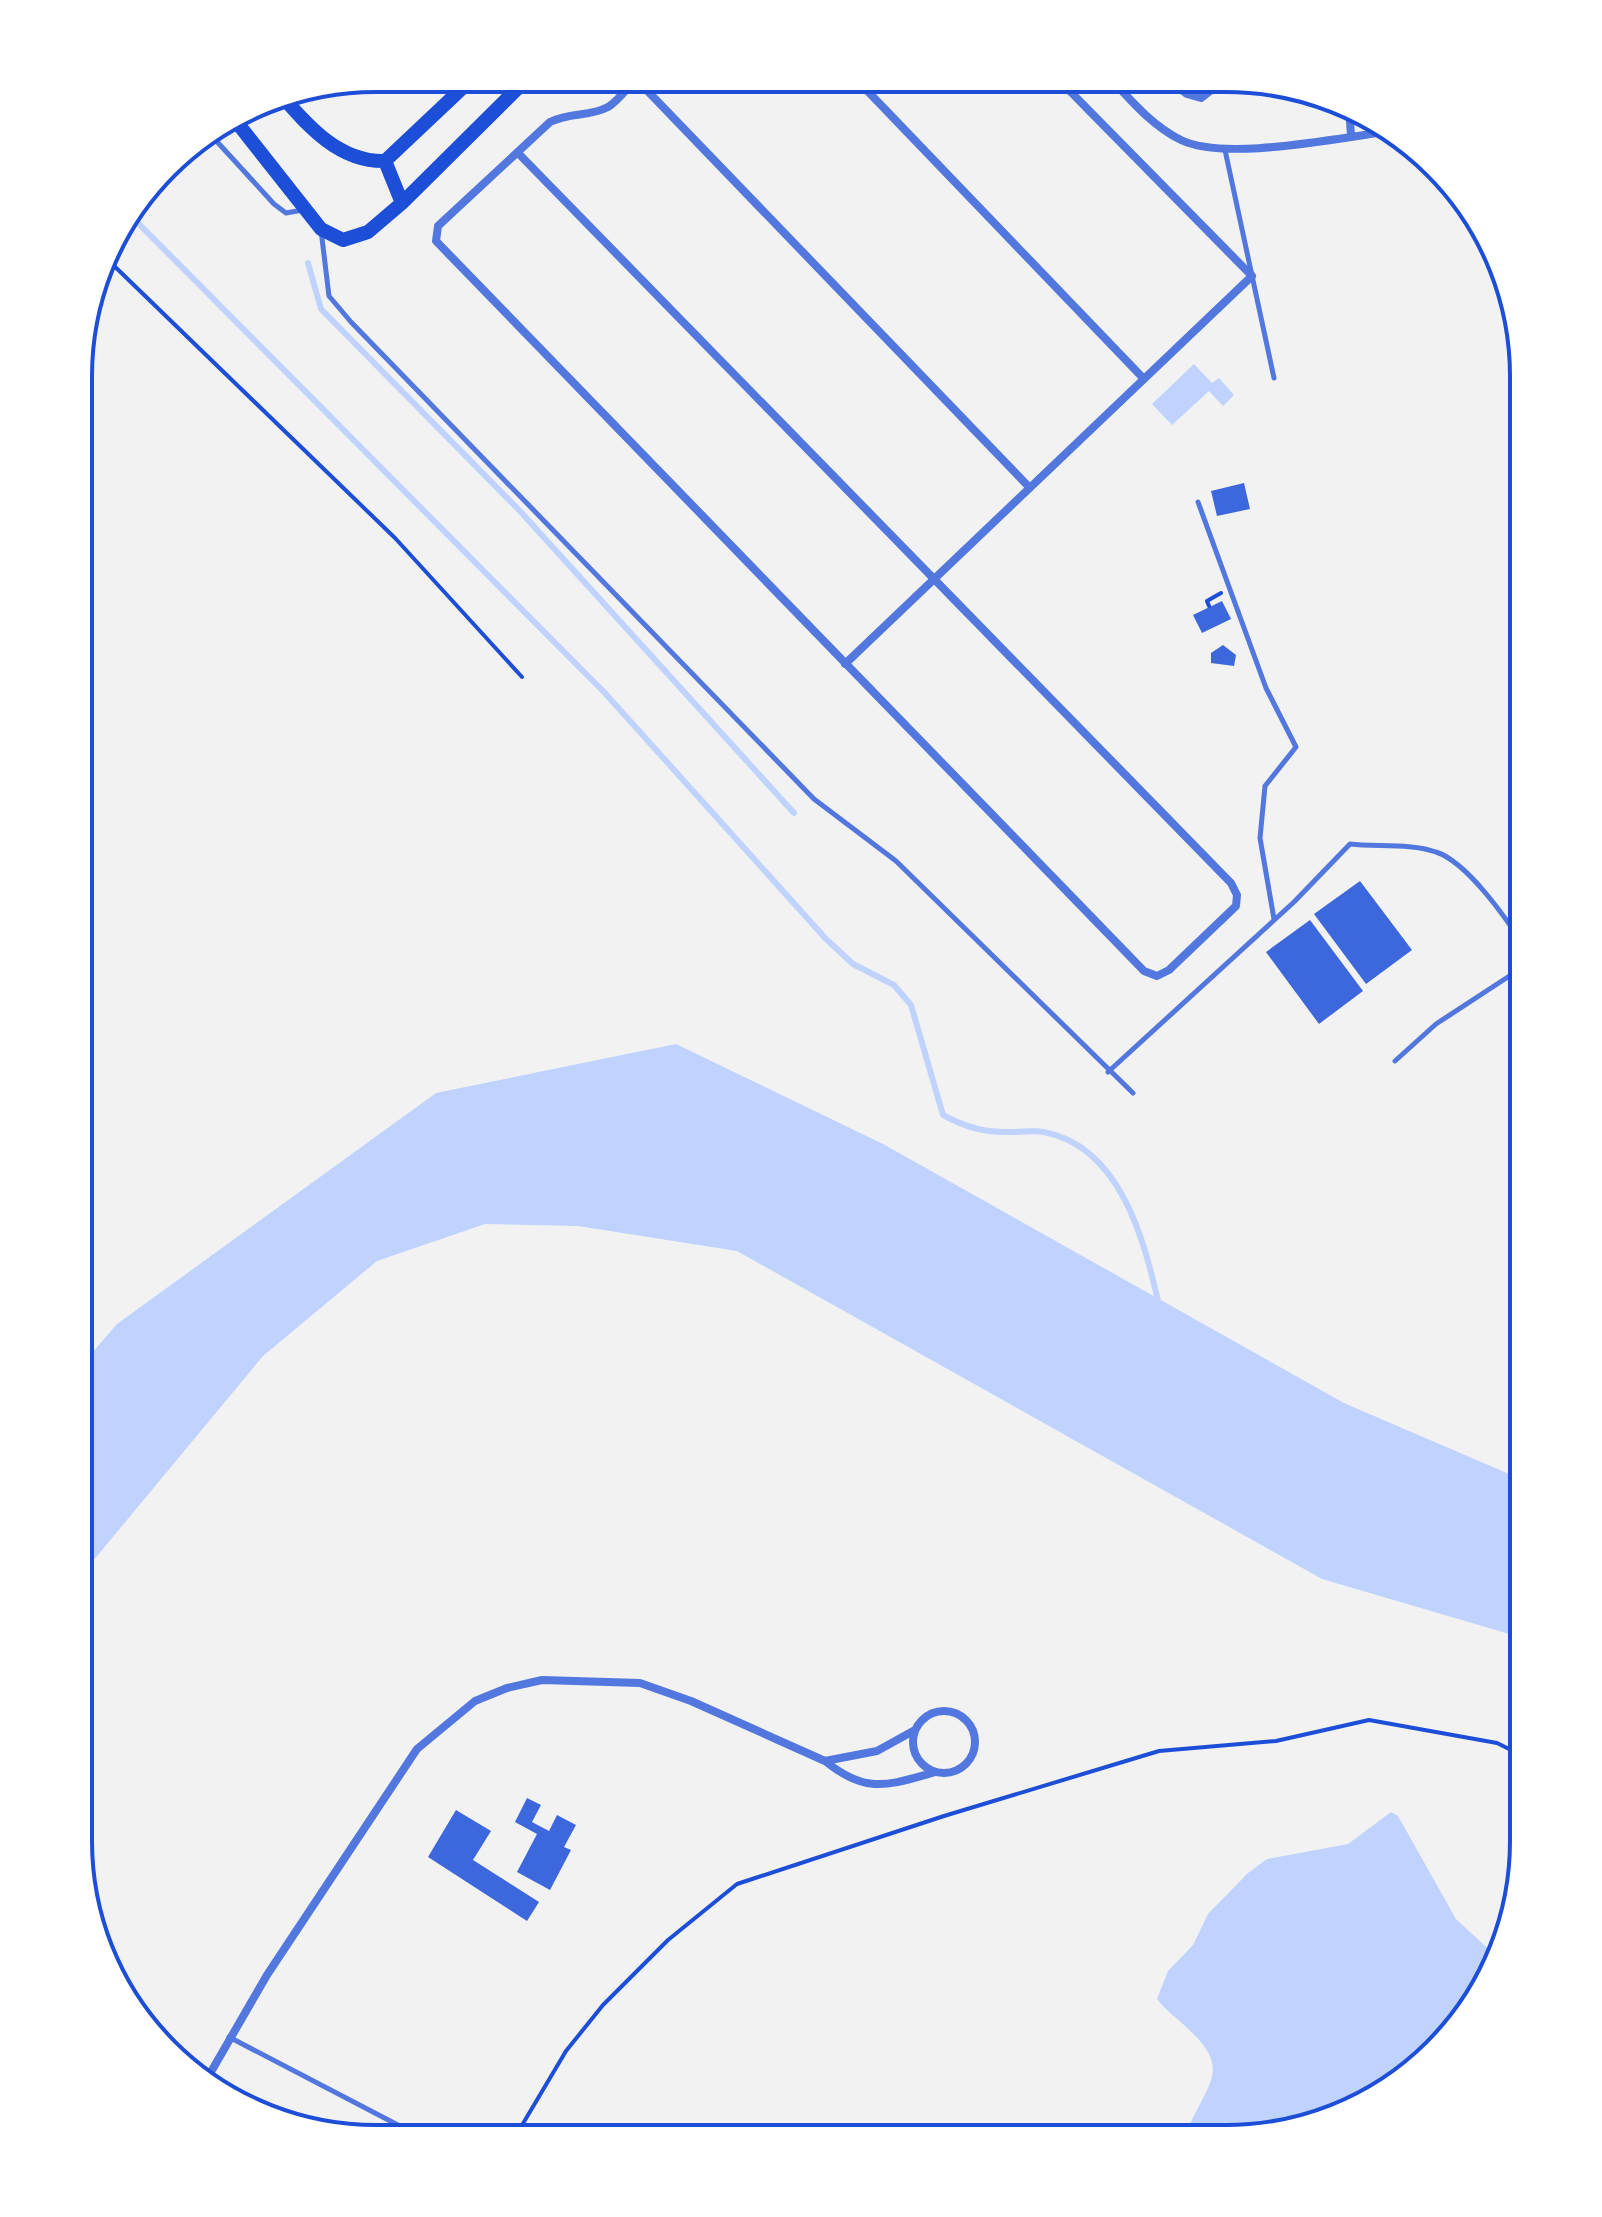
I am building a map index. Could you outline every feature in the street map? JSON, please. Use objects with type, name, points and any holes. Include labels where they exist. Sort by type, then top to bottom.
[{"type":"main road","points":[[385,161],[457,93]]},
{"type":"main road","points":[[240,127],[321,229],[336,239],[349,238],[368,232],[402,203],[513,93]]},
{"type":"main road","points":[[291,105],[337,149],[354,157],[385,161]]},
{"type":"main road","points":[[385,161],[402,203]]},
{"type":"street","points":[[869,92],[1144,379]]},
{"type":"street","points":[[845,664],[1252,276],[1071,92]]},
{"type":"street","points":[[1123,92],[1147,117],[1183,141],[1225,150],[1373,133]]},
{"type":"street","points":[[1184,92],[1201,98],[1209,92]]},
{"type":"street","points":[[518,153],[1231,883],[1237,895],[1236,906],[1169,970],[1157,976],[1144,971],[446,255],[436,241],[438,226],[550,122],[568,114],[593,113],[611,106],[623,93]]},
{"type":"street","points":[[649,93],[1029,487]]},
{"type":"street","points":[[1350,120],[1351,136]]},
{"type":"street","points":[[210,2071],[228,2037],[417,1749],[475,1701],[507,1688],[542,1680],[640,1683],[691,1701],[825,1761],[843,1776],[865,1785],[890,1785],[936,1772],[955,1771],[970,1758],[975,1739],[967,1721],[949,1711],[929,1714],[915,1730],[877,1751],[825,1761]]},
{"type":"street","points":[[915,1730],[915,1751],[927,1767],[936,1772]]},
{"type":"lane","points":[[217,141],[286,213],[307,210]]},
{"type":"lane","points":[[1225,150],[1274,378]]},
{"type":"lane","points":[[321,229],[329,296],[351,322],[814,799],[896,861],[1108,1072],[1133,1093]]},
{"type":"lane","points":[[1198,502],[1266,688],[1296,747],[1265,786],[1260,838],[1274,919]]},
{"type":"lane","points":[[1108,1072],[1274,919],[1350,844],[1422,848],[1451,859],[1467,873],[1510,928]]},
{"type":"lane","points":[[1395,1061],[1436,1024],[1510,976]]},
{"type":"lane","points":[[228,2037],[398,2125]]},
{"type":"path","points":[[114,266],[395,538],[522,677]]},
{"type":"path","points":[[1209,606],[1207,601],[1230,589]]},
{"type":"path","points":[[522,2125],[566,2051],[603,2005],[668,1940],[737,1884],[944,1816],[1159,1751],[1276,1741],[1369,1720],[1497,1743],[1509,1749]]},
{"type":"water","points":[[1194,364],[1212,383],[1219,378],[1234,395],[1223,406],[1209,391],[1172,425],[1152,404]]},
{"type":"water","points":[[676,1044],[883,1144],[1344,1403],[1509,1474],[1509,1634],[1322,1579],[737,1251],[578,1226],[485,1224],[377,1261],[263,1356],[92,1562],[92,1353],[117,1324],[436,1093]]},
{"type":"water","points":[[1391,1812],[1398,1816],[1456,1919],[1488,1949],[1472,1983],[1427,2042],[1384,2077],[1352,2096],[1282,2120],[1189,2125],[1208,2088],[1213,2068],[1203,2045],[1157,1999],[1168,1971],[1193,1945],[1208,1914],[1248,1873],[1267,1859],[1348,1844]]},
{"type":"building","points":[[1244,483],[1250,509],[1217,516],[1211,491]]},
{"type":"building","points":[[1222,601],[1231,619],[1202,633],[1193,615]]},
{"type":"building","points":[[1223,645],[1236,655],[1234,666],[1211,663],[1211,653]]},
{"type":"building","points":[[1360,881],[1412,950],[1366,984],[1314,914]]},
{"type":"building","points":[[1310,920],[1363,991],[1319,1024],[1266,952]]},
{"type":"building","points":[[527,1798],[541,1805],[532,1822],[549,1831],[557,1815],[576,1825],[564,1847],[571,1850],[550,1890],[517,1872],[537,1834],[515,1822]]},
{"type":"building","points":[[456,1810],[491,1831],[473,1860],[539,1902],[527,1921],[428,1857]]},
{"type":"waterway","points":[[137,222],[604,692],[826,939],[853,964],[894,985],[911,1005],[943,1115],[985,1130],[1044,1132],[1070,1141],[1092,1156],[1110,1176],[1125,1200],[1146,1253],[1159,1305]]},
{"type":"waterway","points":[[308,263],[321,309],[519,510],[794,813]]}]
